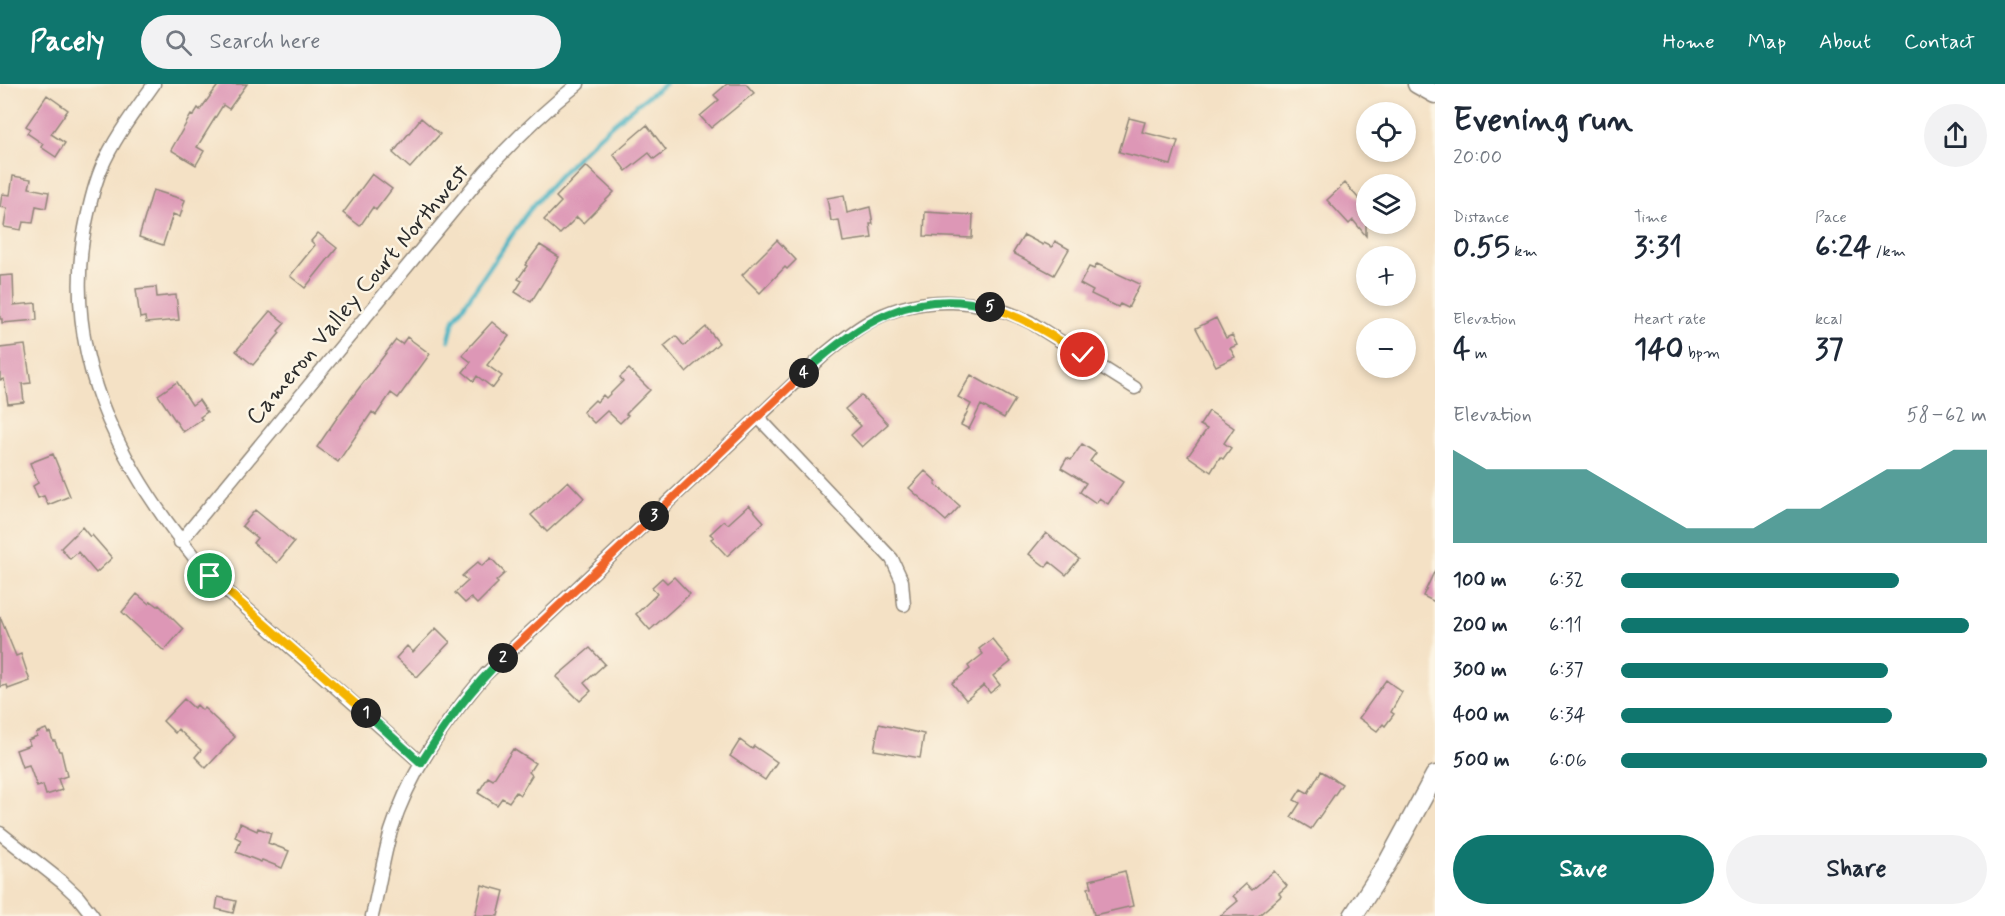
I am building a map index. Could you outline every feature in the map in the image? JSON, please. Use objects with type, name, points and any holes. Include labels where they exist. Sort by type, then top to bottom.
[{"type":"street","points":[[154,84],[127,122],[101,169],[86,217],[80,262],[80,307],[86,352],[98,396],[121,449],[149,498],[180,542],[210,576],[421,763]]},
{"type":"street","name":"Cameron Valley Court Northwest","points":[[180,542],[485,172],[511,143],[578,84]]},
{"type":"street","points":[[1417,84],[1435,94]]},
{"type":"street","points":[[372,916],[391,832],[421,763],[451,716],[486,674],[825,354],[860,327],[895,310],[935,302],[976,303],[1015,315],[1136,388]]},
{"type":"street","points":[[758,417],[892,559],[902,581],[904,605]]},
{"type":"street","points":[[1353,916],[1388,862],[1435,775]]},
{"type":"street","points":[[0,833],[62,882],[93,916]]},
{"type":"building","points":[[219,84],[247,84],[229,109],[223,105],[197,147],[204,151],[196,165],[171,150],[191,115],[193,116],[198,108],[200,110]]},
{"type":"building","points":[[727,84],[746,84],[754,93],[711,128],[700,116],[719,100],[714,95]]},
{"type":"building","points":[[47,95],[68,110],[51,134],[65,143],[56,157],[41,147],[43,144],[27,133],[30,129],[26,126]]},
{"type":"building","points":[[421,118],[440,134],[410,168],[393,153]]},
{"type":"building","points":[[1129,118],[1145,122],[1142,132],[1178,141],[1171,165],[1119,152]]},
{"type":"building","points":[[647,125],[666,150],[654,159],[649,153],[626,171],[613,154]]},
{"type":"building","points":[[586,166],[614,192],[583,223],[577,217],[560,234],[544,220],[561,202],[556,197]]},
{"type":"building","points":[[372,174],[392,189],[376,210],[373,207],[360,226],[343,213]]},
{"type":"building","points":[[13,176],[31,179],[29,188],[49,192],[46,208],[36,206],[33,223],[23,222],[21,230],[4,227],[7,208],[0,207],[2,194],[10,195]]},
{"type":"building","points":[[1345,183],[1356,196],[1356,224],[1353,220],[1349,224],[1327,200]]},
{"type":"building","points":[[153,190],[185,200],[180,217],[173,214],[163,245],[139,237]]},
{"type":"building","points":[[844,195],[847,213],[870,207],[873,224],[870,224],[872,238],[843,242],[839,220],[831,221],[827,198]]},
{"type":"building","points":[[925,212],[973,215],[972,238],[924,236]]},
{"type":"building","points":[[318,233],[337,248],[305,288],[290,276],[315,245],[311,241]]},
{"type":"building","points":[[1024,235],[1043,245],[1044,243],[1052,247],[1055,241],[1069,249],[1054,275],[1013,253]]},
{"type":"building","points":[[777,240],[796,260],[787,269],[785,267],[760,293],[742,275]]},
{"type":"building","points":[[540,245],[559,257],[531,302],[515,292],[522,281],[518,279],[527,266],[525,265]]},
{"type":"building","points":[[1097,264],[1140,284],[1128,308],[1120,304],[1118,307],[1091,294],[1093,291],[1080,284],[1089,267],[1094,269]]},
{"type":"building","points":[[13,275],[14,305],[36,303],[37,320],[2,323],[0,319],[0,276]]},
{"type":"building","points":[[156,287],[157,297],[176,295],[179,320],[146,323],[145,317],[140,318],[136,289]]},
{"type":"building","points":[[270,311],[285,323],[278,331],[280,333],[253,365],[236,351]]},
{"type":"building","points":[[1216,318],[1226,338],[1232,335],[1237,345],[1230,348],[1235,357],[1216,366],[1196,328]]},
{"type":"building","points":[[492,322],[509,336],[487,365],[502,376],[493,388],[477,376],[474,381],[463,372],[471,362],[462,355]]},
{"type":"building","points":[[706,327],[719,343],[686,372],[664,346],[676,336],[684,346]]},
{"type":"building","points":[[407,337],[430,354],[398,398],[391,393],[376,415],[372,412],[338,462],[317,447],[396,340],[402,344]]},
{"type":"building","points":[[25,345],[31,383],[22,384],[24,402],[8,404],[4,379],[0,380],[0,348]]},
{"type":"building","points":[[629,369],[650,390],[620,423],[607,411],[594,423],[583,412],[603,395],[606,398],[623,381],[620,377]]},
{"type":"building","points":[[971,375],[1015,400],[1004,418],[981,405],[969,429],[961,425],[971,404],[958,397]]},
{"type":"building","points":[[177,382],[192,405],[199,400],[207,412],[200,417],[202,419],[183,432],[158,395]]},
{"type":"building","points":[[861,395],[888,424],[862,447],[851,435],[861,426],[845,409]]},
{"type":"building","points":[[1209,411],[1234,428],[1224,443],[1231,448],[1223,459],[1220,457],[1211,472],[1188,456],[1207,429],[1200,425]]},
{"type":"building","points":[[1082,444],[1096,453],[1090,461],[1123,482],[1108,504],[1099,498],[1096,503],[1080,492],[1086,483],[1061,468],[1067,458],[1071,460]]},
{"type":"building","points":[[53,454],[70,496],[48,505],[44,496],[38,498],[33,486],[38,483],[30,463]]},
{"type":"building","points":[[925,471],[937,482],[935,484],[960,506],[946,521],[909,488]]},
{"type":"building","points":[[568,481],[584,498],[547,532],[531,515]]},
{"type":"building","points":[[749,505],[764,522],[727,556],[711,539],[714,537],[710,534],[724,521],[728,524]]},
{"type":"building","points":[[255,510],[294,542],[277,563],[253,543],[257,538],[242,526]]},
{"type":"building","points":[[82,527],[112,558],[96,573],[78,552],[70,559],[61,548]]},
{"type":"building","points":[[1046,533],[1079,559],[1066,575],[1050,562],[1046,567],[1029,554]]},
{"type":"building","points":[[491,558],[505,573],[477,604],[471,598],[465,603],[455,593],[468,581],[462,576],[478,562],[482,566]]},
{"type":"building","points":[[1435,570],[1435,602],[1423,596]]},
{"type":"building","points":[[674,577],[690,594],[650,630],[636,614],[657,594],[652,587],[662,578],[667,583]]},
{"type":"building","points":[[137,594],[149,604],[151,601],[159,605],[183,629],[164,651],[122,612]]},
{"type":"building","points":[[0,617],[16,656],[21,654],[30,681],[8,689],[7,685],[0,687]]},
{"type":"building","points":[[436,628],[450,642],[417,677],[396,658],[407,646],[413,652]]},
{"type":"building","points":[[992,639],[1011,662],[993,676],[1000,685],[990,693],[984,685],[966,700],[952,683],[970,669],[968,666],[983,654],[979,649]]},
{"type":"building","points":[[590,648],[605,664],[584,683],[591,691],[580,701],[556,677]]},
{"type":"building","points":[[1386,680],[1402,692],[1391,712],[1394,714],[1385,726],[1383,724],[1377,731],[1359,718]]},
{"type":"building","points":[[184,699],[194,708],[197,705],[202,710],[204,708],[235,737],[206,768],[195,757],[201,750],[178,729],[175,733],[163,721]]},
{"type":"building","points":[[879,724],[924,734],[920,758],[874,750]]},
{"type":"building","points":[[46,729],[61,751],[67,776],[58,779],[62,790],[46,795],[43,785],[37,787],[29,765],[22,767],[16,750],[30,745],[28,740],[37,736],[36,733]]},
{"type":"building","points":[[740,740],[752,749],[754,746],[777,762],[765,780],[730,756]]},
{"type":"building","points":[[513,749],[535,763],[529,772],[532,775],[520,795],[516,792],[509,802],[502,798],[497,805],[478,793],[488,777],[493,780]]},
{"type":"building","points":[[1321,771],[1342,784],[1311,829],[1291,817],[1300,803],[1294,800],[1301,789],[1308,793]]},
{"type":"building","points":[[240,823],[257,831],[258,828],[271,833],[268,843],[289,851],[282,868],[236,852],[241,840],[235,837]]},
{"type":"building","points":[[1125,871],[1133,906],[1094,915],[1088,888],[1092,887],[1090,880]]},
{"type":"building","points":[[1274,871],[1287,886],[1279,893],[1281,896],[1258,916],[1220,916],[1238,901],[1233,896],[1246,884],[1252,890]]},
{"type":"building","points":[[482,885],[504,891],[498,916],[475,916]]},
{"type":"building","points":[[218,897],[236,901],[233,913],[216,909]]},
{"type":"waterway","points":[[449,340],[454,320],[527,213],[542,195],[574,160],[609,128],[665,84]]},
{"type":"route","points":[[210,576],[421,763],[451,716],[486,674],[825,354],[860,327],[895,310],[935,302],[976,303],[1030,322],[1083,355]]}]
